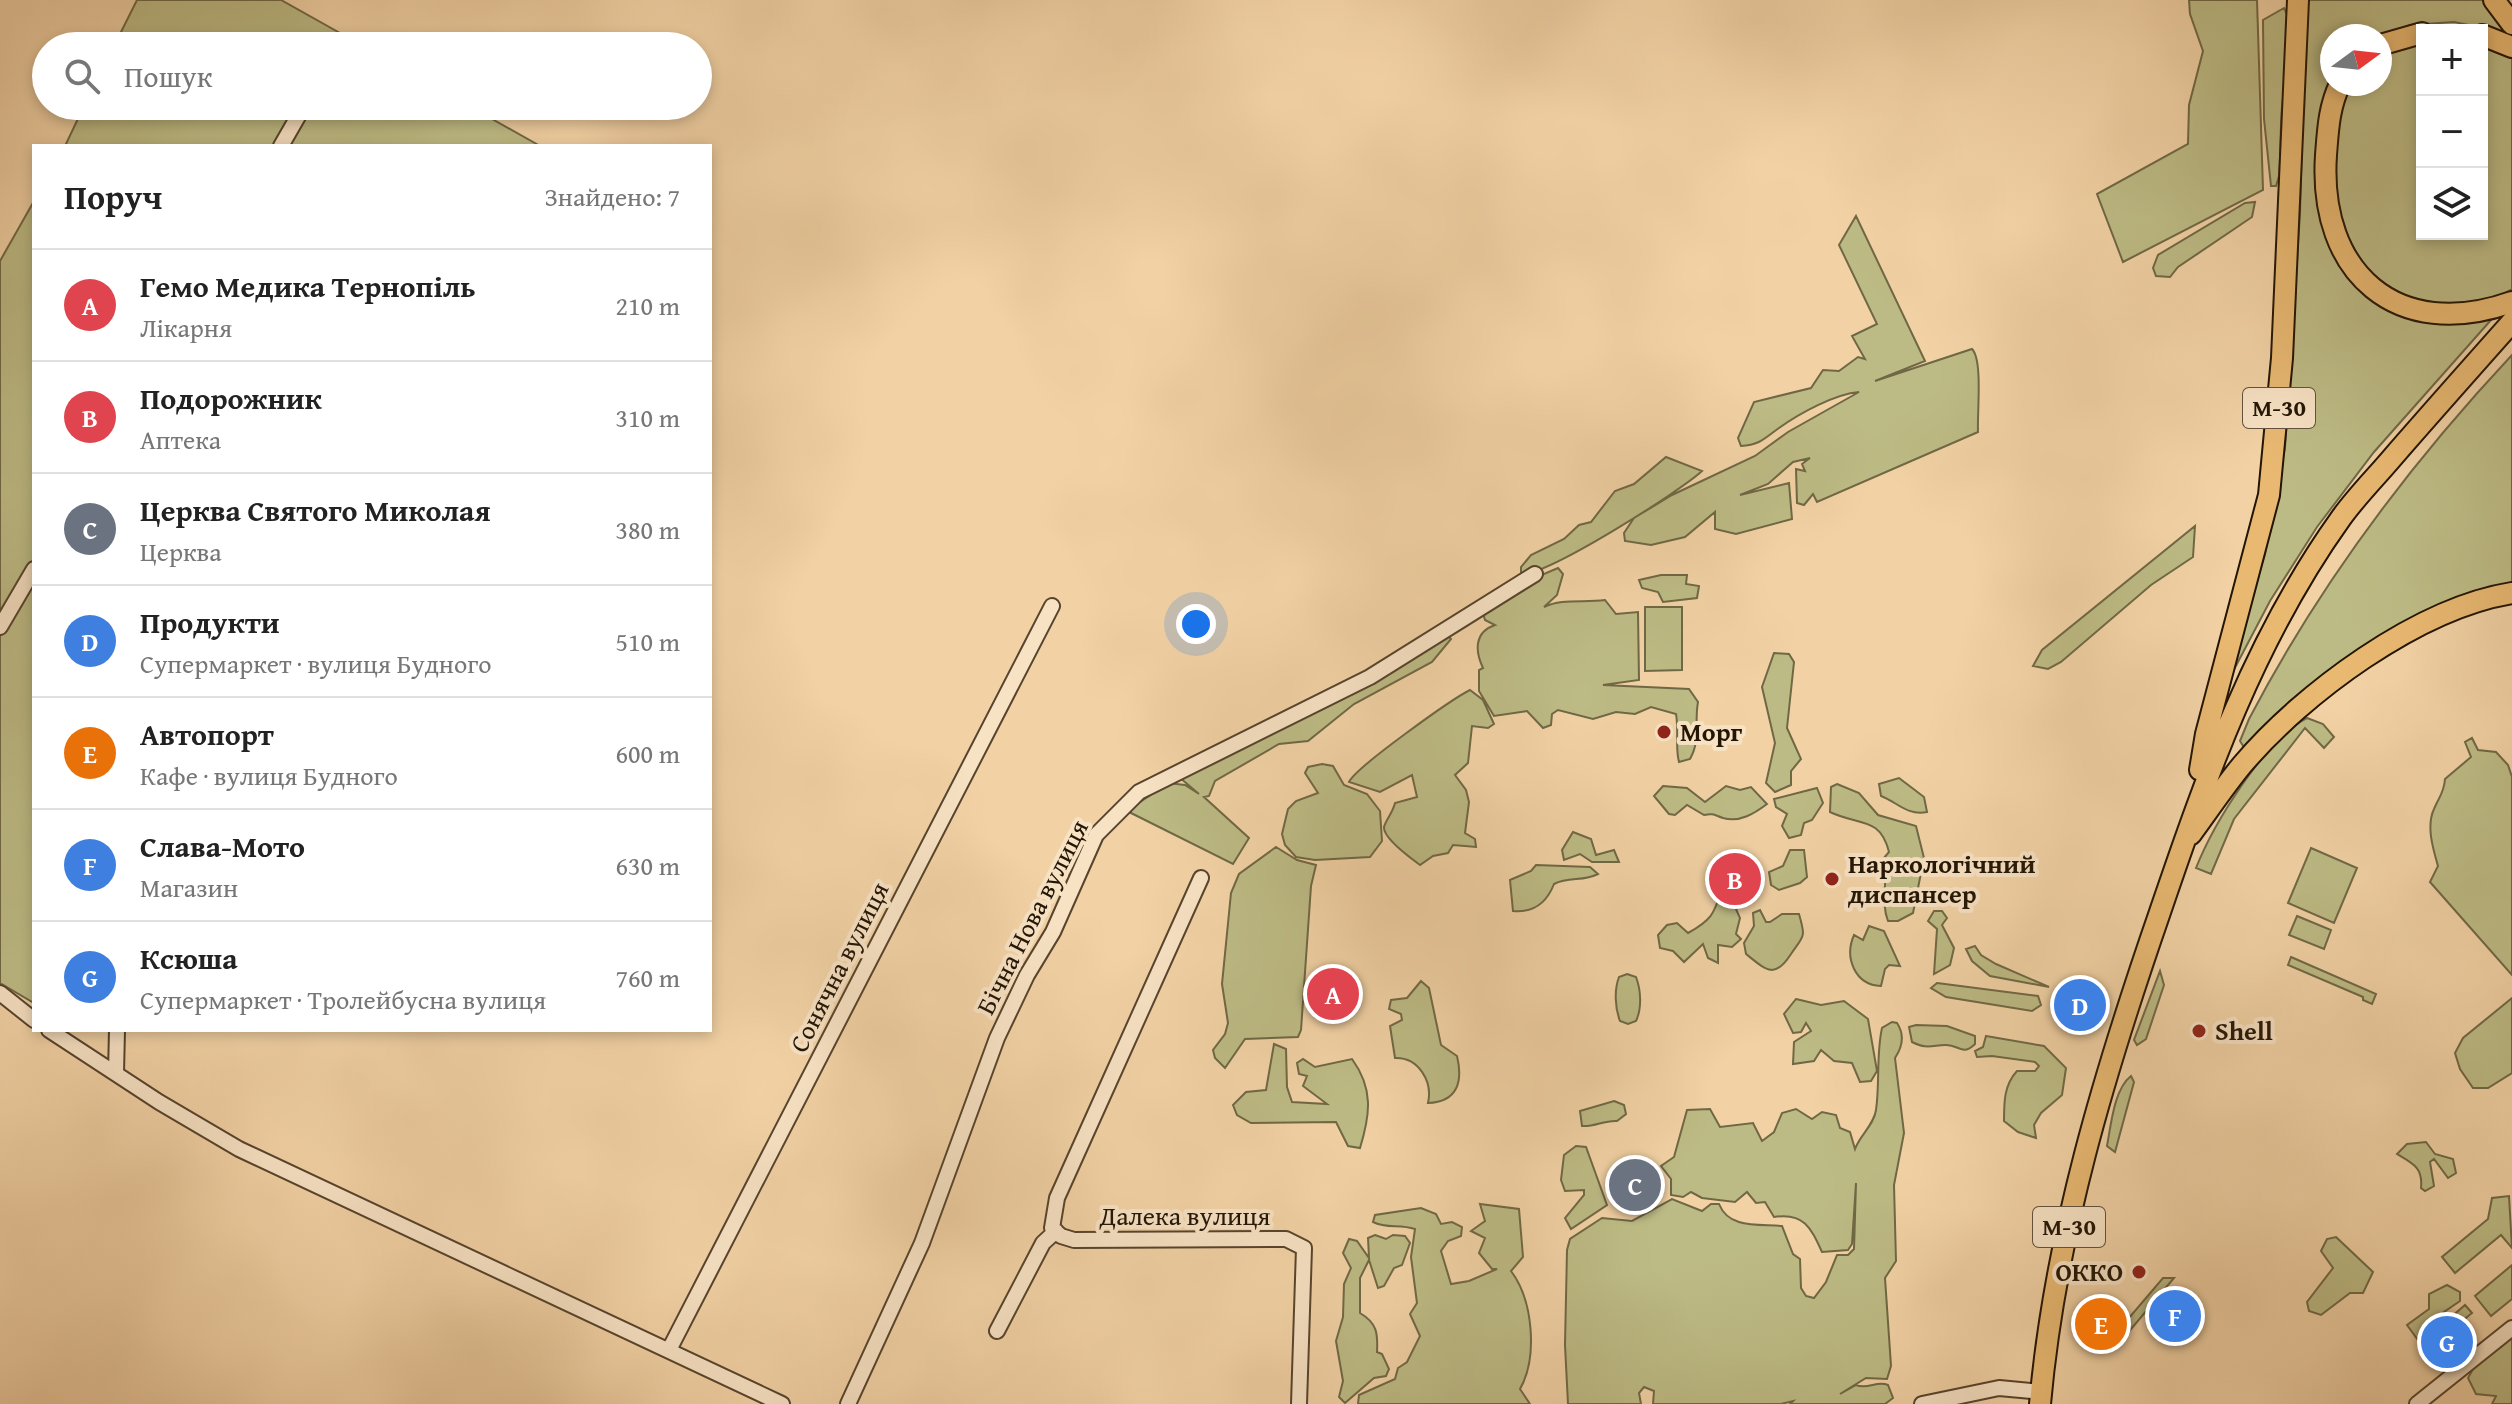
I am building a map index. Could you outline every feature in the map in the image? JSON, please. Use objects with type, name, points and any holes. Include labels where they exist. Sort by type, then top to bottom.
[{"type":"highway","name":"М-30","points":[[2194,807],[2206,734],[2269,495],[2282,358],[2298,0]]},
{"type":"highway","points":[[2494,0],[2512,24]]},
{"type":"highway","points":[[2392,42],[2416,35]]},
{"type":"highway","points":[[2488,37],[2512,47]]},
{"type":"highway","points":[[2335,96],[2331,105],[2325,175],[2327,205],[2338,246],[2358,276],[2381,295],[2409,308],[2484,312],[2512,302]]},
{"type":"highway","name":"М-30","points":[[2041,1398],[2057,1284],[2085,1153],[2113,1053],[2194,807],[2244,684],[2292,596],[2342,517],[2512,322]]},
{"type":"highway","points":[[2181,846],[2244,764],[2334,680],[2441,616],[2512,593]]},
{"type":"street","points":[[282,144],[296,120]]},
{"type":"street","points":[[0,627],[32,572]]},
{"type":"street","name":"Бічна Нова вулиця","points":[[848,1404],[922,1243],[997,1038],[1027,975],[1053,932],[1087,851],[1113,814],[1139,792],[1370,677],[1535,574]]},
{"type":"street","name":"Сонячна вулиця","points":[[669,1350],[1052,606]]},
{"type":"street","points":[[997,1331],[1043,1243],[1056,1231],[1052,1216],[1057,1198],[1201,878]]},
{"type":"street","points":[[0,993],[32,1018]]},
{"type":"street","points":[[52,1032],[239,1149],[782,1404]]},
{"type":"street","points":[[116,1073],[117,1032]]},
{"type":"street","name":"Далека вулиця","points":[[1056,1231],[1074,1240],[1286,1239],[1304,1248],[1299,1404]]},
{"type":"street","points":[[2417,1404],[2512,1328]]},
{"type":"street","points":[[1922,1404],[1999,1388],[2041,1398]]},
{"type":"shaded area","points":[[137,0],[281,0],[338,32],[121,32]]},
{"type":"shaded area","points":[[2189,0],[2257,0],[2263,190],[2123,262],[2097,194],[2188,144],[2189,105],[2203,51],[2190,14]]},
{"type":"shaded area","points":[[2306,0],[2482,0],[2508,33],[2488,29],[2488,24],[2454,22],[2416,24],[2392,32],[2392,24],[2320,24],[2320,96],[2331,96],[2321,176],[2369,293],[2487,316],[2491,320],[2374,452],[2317,527],[2270,601],[2228,681],[2265,554],[2285,448],[2300,213]]},
{"type":"shaded area","points":[[2284,8],[2289,19],[2291,44],[2282,107],[2279,176],[2276,186],[2271,186],[2264,119],[2263,20]]},
{"type":"shaded area","points":[[2416,37],[2416,240],[2488,240],[2488,42],[2512,54],[2512,289],[2498,297],[2446,307],[2392,295],[2353,259],[2333,201],[2338,119],[2345,96],[2392,96],[2392,46]]},
{"type":"shaded area","points":[[77,120],[494,120],[536,144],[66,144]]},
{"type":"shaded area","points":[[2255,202],[2252,217],[2178,267],[2170,277],[2156,276],[2153,268],[2158,255],[2245,203]]},
{"type":"shaded area","points":[[32,205],[32,1002],[0,983],[0,261]]},
{"type":"shaded area","points":[[1856,216],[1925,361],[1875,381],[1972,349],[1978,375],[1978,432],[1817,502],[1813,494],[1804,505],[1797,503],[1796,469],[1805,471],[1802,464],[1810,458],[1793,462],[1768,484],[1740,495],[1789,483],[1792,519],[1736,534],[1715,529],[1715,512],[1685,537],[1651,545],[1625,541],[1624,533],[1634,518],[1672,495],[1755,456],[1788,432],[1859,392],[1818,405],[1762,440],[1741,446],[1738,438],[1754,402],[1811,388],[1823,370],[1839,371],[1858,357],[1865,359],[1852,336],[1877,324],[1839,245]]},
{"type":"shaded area","points":[[2512,355],[2512,589],[2443,610],[2245,749],[2240,741],[2249,719],[2276,669],[2336,574],[2437,439]]},
{"type":"shaded area","points":[[1666,457],[1702,471],[1584,548],[1557,562],[1521,574],[1521,567],[1531,555],[1564,539],[1579,525],[1591,522],[1615,491],[1634,484]]},
{"type":"shaded area","points":[[2195,526],[2193,557],[2151,585],[2061,662],[2048,669],[2033,666],[2042,650]]},
{"type":"shaded area","points":[[1558,568],[1563,574],[1557,595],[1544,607],[1566,602],[1605,600],[1616,614],[1638,612],[1639,680],[1603,685],[1689,689],[1698,702],[1696,738],[1690,759],[1679,762],[1676,714],[1651,707],[1635,714],[1616,712],[1593,719],[1558,710],[1552,714],[1551,725],[1543,728],[1527,711],[1494,716],[1479,691],[1479,670],[1483,668],[1478,643],[1483,632],[1495,625],[1485,620],[1483,613],[1525,582]]},
{"type":"shaded area","points":[[1661,575],[1687,575],[1686,584],[1699,586],[1697,598],[1663,602],[1658,592],[1642,588],[1639,580]]},
{"type":"shaded area","points":[[1645,607],[1682,607],[1682,670],[1645,671]]},
{"type":"shaded area","points":[[1447,635],[1451,639],[1432,662],[1354,704],[1308,741],[1279,744],[1215,781],[1209,796],[1204,797],[1249,838],[1233,864],[1127,811],[1168,783],[1185,785],[1199,794],[1179,777]]},
{"type":"shaded area","points":[[1774,653],[1789,654],[1794,662],[1787,728],[1801,759],[1791,771],[1791,785],[1775,792],[1766,783],[1775,743],[1762,687]]},
{"type":"shaded area","points":[[1470,690],[1483,700],[1494,724],[1488,728],[1472,726],[1468,763],[1455,775],[1466,790],[1469,802],[1465,833],[1475,839],[1476,847],[1453,845],[1448,853],[1433,856],[1420,865],[1393,843],[1384,827],[1395,803],[1417,797],[1412,775],[1380,792],[1349,782],[1386,749]]},
{"type":"shaded area","points":[[2307,718],[2323,724],[2334,737],[2324,748],[2305,728],[2234,819],[2211,874],[2196,868],[2215,829],[2258,763],[2274,744]]},
{"type":"shaded area","points":[[2472,738],[2478,750],[2496,752],[2508,765],[2512,777],[2512,975],[2430,882],[2438,866],[2431,838],[2432,816],[2445,779],[2471,757],[2465,742]]},
{"type":"shaded area","points":[[1322,764],[1333,766],[1344,785],[1367,794],[1380,811],[1382,841],[1370,857],[1315,860],[1296,857],[1285,845],[1282,834],[1288,809],[1296,801],[1318,793],[1305,773],[1308,767]]},
{"type":"shaded area","points":[[1899,778],[1924,797],[1927,812],[1908,810],[1881,796],[1879,784]]},
{"type":"shaded area","points":[[1837,784],[1859,793],[1878,815],[1916,826],[1924,858],[1913,913],[1898,921],[1888,921],[1886,913],[1883,859],[1889,852],[1885,841],[1874,827],[1830,812],[1831,787]]},
{"type":"shaded area","points":[[1663,786],[1687,788],[1705,802],[1726,786],[1740,790],[1751,787],[1767,804],[1752,814],[1735,819],[1704,815],[1687,805],[1675,815],[1669,814],[1654,796]]},
{"type":"shaded area","points":[[1817,788],[1823,803],[1812,820],[1804,823],[1801,835],[1789,838],[1782,826],[1787,814],[1776,807],[1774,799]]},
{"type":"shaded area","points":[[1573,832],[1591,839],[1596,855],[1614,850],[1619,862],[1592,862],[1580,854],[1564,860],[1562,850]]},
{"type":"shaded area","points":[[1276,847],[1297,860],[1316,865],[1311,886],[1301,1030],[1298,1037],[1245,1039],[1225,1068],[1215,1058],[1213,1050],[1225,1034],[1228,1023],[1222,984],[1231,893],[1239,874]]},
{"type":"shaded area","points":[[2311,848],[2357,868],[2334,923],[2288,903]]},
{"type":"shaded area","points":[[1790,850],[1804,850],[1807,877],[1800,883],[1779,890],[1771,885],[1769,872],[1783,866]]},
{"type":"shaded area","points":[[1536,865],[1590,867],[1598,874],[1554,884],[1539,905],[1513,911],[1510,880],[1531,871]]},
{"type":"shaded area","points":[[1725,881],[1734,884],[1732,900],[1740,918],[1736,934],[1741,939],[1732,947],[1718,945],[1718,963],[1708,958],[1703,944],[1684,962],[1673,951],[1660,948],[1658,935],[1667,925],[1677,923],[1688,933],[1710,917]]},
{"type":"shaded area","points":[[1760,910],[1766,922],[1782,914],[1799,914],[1803,932],[1801,939],[1785,962],[1775,969],[1765,968],[1746,954],[1744,943],[1754,926],[1753,913]]},
{"type":"shaded area","points":[[1934,911],[1942,911],[1947,918],[1942,925],[1954,948],[1950,965],[1934,974],[1937,929],[1928,921]]},
{"type":"shaded area","points":[[2297,916],[2331,930],[2324,949],[2289,935]]},
{"type":"shaded area","points":[[1869,926],[1884,931],[1900,966],[1889,965],[1885,969],[1881,986],[1864,981],[1851,961],[1854,935],[1863,940]]},
{"type":"shaded area","points":[[1975,946],[1981,955],[1996,964],[2049,987],[1990,976],[1972,961],[1966,949]]},
{"type":"shaded area","points":[[2291,957],[2376,994],[2372,1004],[2363,997],[2288,965]]},
{"type":"shaded area","points":[[2160,971],[2164,985],[2146,1039],[2137,1045],[2134,1040]]},
{"type":"shaded area","points":[[1627,974],[1636,977],[1640,999],[1636,1021],[1628,1024],[1620,1021],[1616,999],[1619,977]]},
{"type":"shaded area","points":[[1421,981],[1429,988],[1441,1045],[1457,1056],[1459,1074],[1452,1094],[1438,1102],[1428,1103],[1428,1087],[1422,1072],[1411,1062],[1395,1058],[1390,1026],[1402,1020],[1401,1014],[1389,1009],[1391,1000],[1407,998]]},
{"type":"shaded area","points":[[1937,983],[2038,996],[2041,1005],[2032,1011],[1946,997],[1931,988]]},
{"type":"shaded area","points":[[2512,998],[2512,1073],[2488,1088],[2473,1088],[2460,1069],[2455,1053],[2463,1038]]},
{"type":"shaded area","points":[[1796,999],[1821,1005],[1844,1001],[1868,1019],[1877,1071],[1871,1081],[1860,1082],[1852,1063],[1834,1061],[1821,1050],[1814,1061],[1793,1064],[1794,1042],[1811,1031],[1806,1023],[1801,1032],[1793,1033],[1784,1014]]},
{"type":"shaded area","points":[[1892,1022],[1900,1027],[1902,1036],[1895,1058],[1904,1133],[1894,1185],[1896,1261],[1885,1278],[1891,1366],[1887,1379],[1866,1378],[1840,1394],[1856,1385],[1884,1384],[1888,1385],[1893,1398],[1885,1404],[1790,1404],[1793,1401],[1781,1404],[1653,1404],[1654,1391],[1644,1387],[1639,1393],[1641,1404],[1568,1404],[1565,1345],[1567,1250],[1570,1239],[1602,1218],[1632,1221],[1672,1199],[1702,1211],[1711,1204],[1719,1204],[1730,1218],[1745,1224],[1782,1226],[1793,1254],[1800,1259],[1801,1288],[1806,1296],[1814,1298],[1826,1282],[1837,1255],[1848,1255],[1854,1249],[1856,1183],[1852,1244],[1848,1250],[1822,1252],[1805,1224],[1793,1217],[1774,1217],[1765,1202],[1756,1203],[1747,1192],[1735,1202],[1702,1198],[1691,1192],[1683,1197],[1671,1195],[1671,1179],[1661,1166],[1674,1157],[1687,1110],[1710,1109],[1720,1127],[1753,1123],[1762,1141],[1774,1132],[1782,1113],[1796,1109],[1812,1119],[1822,1112],[1836,1115],[1840,1128],[1850,1132],[1855,1149],[1875,1115],[1882,1028]]},
{"type":"shaded area","points":[[1947,1026],[1975,1036],[1975,1044],[1967,1050],[1950,1045],[1921,1046],[1912,1042],[1909,1027]]},
{"type":"shaded area","points":[[1986,1036],[2044,1046],[2066,1068],[2062,1095],[2041,1113],[2034,1125],[2036,1138],[2018,1132],[2004,1121],[2004,1107],[2007,1088],[2017,1071],[2035,1071],[2039,1066],[2035,1062],[1977,1057],[1975,1051],[1983,1047]]},
{"type":"shaded area","points":[[1274,1044],[1286,1049],[1287,1087],[1292,1102],[1327,1104],[1303,1086],[1307,1076],[1299,1074],[1297,1063],[1303,1059],[1315,1067],[1352,1059],[1364,1081],[1368,1102],[1360,1148],[1348,1146],[1336,1122],[1251,1123],[1237,1115],[1233,1105],[1246,1092],[1266,1090]]},
{"type":"shaded area","points":[[2131,1076],[2134,1082],[2115,1152],[2107,1146],[2112,1118],[2121,1089]]},
{"type":"shaded area","points":[[1614,1101],[1624,1105],[1626,1114],[1617,1121],[1582,1126],[1580,1111]]},
{"type":"shaded area","points":[[2426,1142],[2435,1154],[2453,1159],[2456,1173],[2448,1178],[2434,1159],[2430,1162],[2434,1186],[2425,1191],[2421,1188],[2416,1167],[2397,1154],[2407,1144]]},
{"type":"shaded area","points":[[1576,1146],[1586,1147],[1607,1205],[1571,1229],[1565,1218],[1584,1195],[1584,1190],[1565,1191],[1561,1180],[1564,1155]]},
{"type":"shaded area","points":[[2509,1196],[2512,1248],[2501,1235],[2455,1273],[2442,1257],[2488,1219],[2492,1198]]},
{"type":"shaded area","points":[[1480,1204],[1519,1209],[1523,1257],[1511,1271],[1528,1313],[1531,1345],[1526,1376],[1520,1389],[1530,1404],[1358,1404],[1359,1395],[1395,1379],[1398,1368],[1407,1362],[1420,1336],[1410,1314],[1417,1303],[1411,1257],[1415,1229],[1378,1224],[1373,1222],[1375,1215],[1421,1208],[1436,1214],[1441,1224],[1452,1222],[1462,1227],[1461,1236],[1448,1241],[1441,1251],[1451,1284],[1469,1281],[1497,1269],[1492,1269],[1479,1253],[1485,1238],[1471,1231],[1485,1221]]},
{"type":"shaded area","points":[[1375,1235],[1386,1239],[1393,1235],[1405,1236],[1410,1243],[1402,1265],[1394,1268],[1384,1286],[1378,1288],[1369,1260],[1360,1278],[1360,1313],[1373,1325],[1377,1334],[1377,1352],[1382,1354],[1389,1369],[1386,1376],[1374,1378],[1345,1403],[1339,1397],[1343,1381],[1336,1341],[1343,1317],[1344,1284],[1351,1268],[1343,1253],[1349,1239],[1357,1241],[1369,1258],[1368,1238]]},
{"type":"shaded area","points":[[2336,1237],[2373,1272],[2363,1293],[2350,1293],[2321,1315],[2309,1311],[2307,1302],[2333,1268],[2321,1251],[2327,1239]]},
{"type":"shaded area","points":[[2512,1265],[2512,1299],[2491,1316],[2475,1296]]},
{"type":"shaded area","points":[[2163,1278],[2174,1278],[2116,1347],[2105,1347],[2108,1332],[2129,1318]]},
{"type":"shaded area","points":[[2447,1285],[2460,1292],[2460,1301],[2428,1323],[2425,1331],[2441,1326],[2465,1305],[2472,1313],[2426,1351],[2407,1325],[2429,1309],[2429,1294]]},
{"type":"shaded area","points":[[2512,1331],[2512,1404],[2492,1404],[2496,1396],[2476,1394],[2468,1378],[2474,1367]]},
{"type":"place","name":"Морг","points":[[1664,732]]},
{"type":"place","name":"Подорожник","points":[[1735,879]]},
{"type":"place","name":"Наркологічний диспансер","points":[[1832,879]]},
{"type":"place","name":"Гемо Медика Тернопіль","points":[[1333,994]]},
{"type":"place","name":"Продукти","points":[[2080,1005]]},
{"type":"place","name":"Shell","points":[[2199,1031]]},
{"type":"place","name":"Церква Святого Миколая","points":[[1635,1185]]},
{"type":"place","name":"ОККО","points":[[2139,1272]]},
{"type":"place","name":"Слава-Мото","points":[[2175,1316]]},
{"type":"place","name":"Автопорт","points":[[2101,1324]]},
{"type":"place","name":"Ксюша","points":[[2447,1342]]}]
